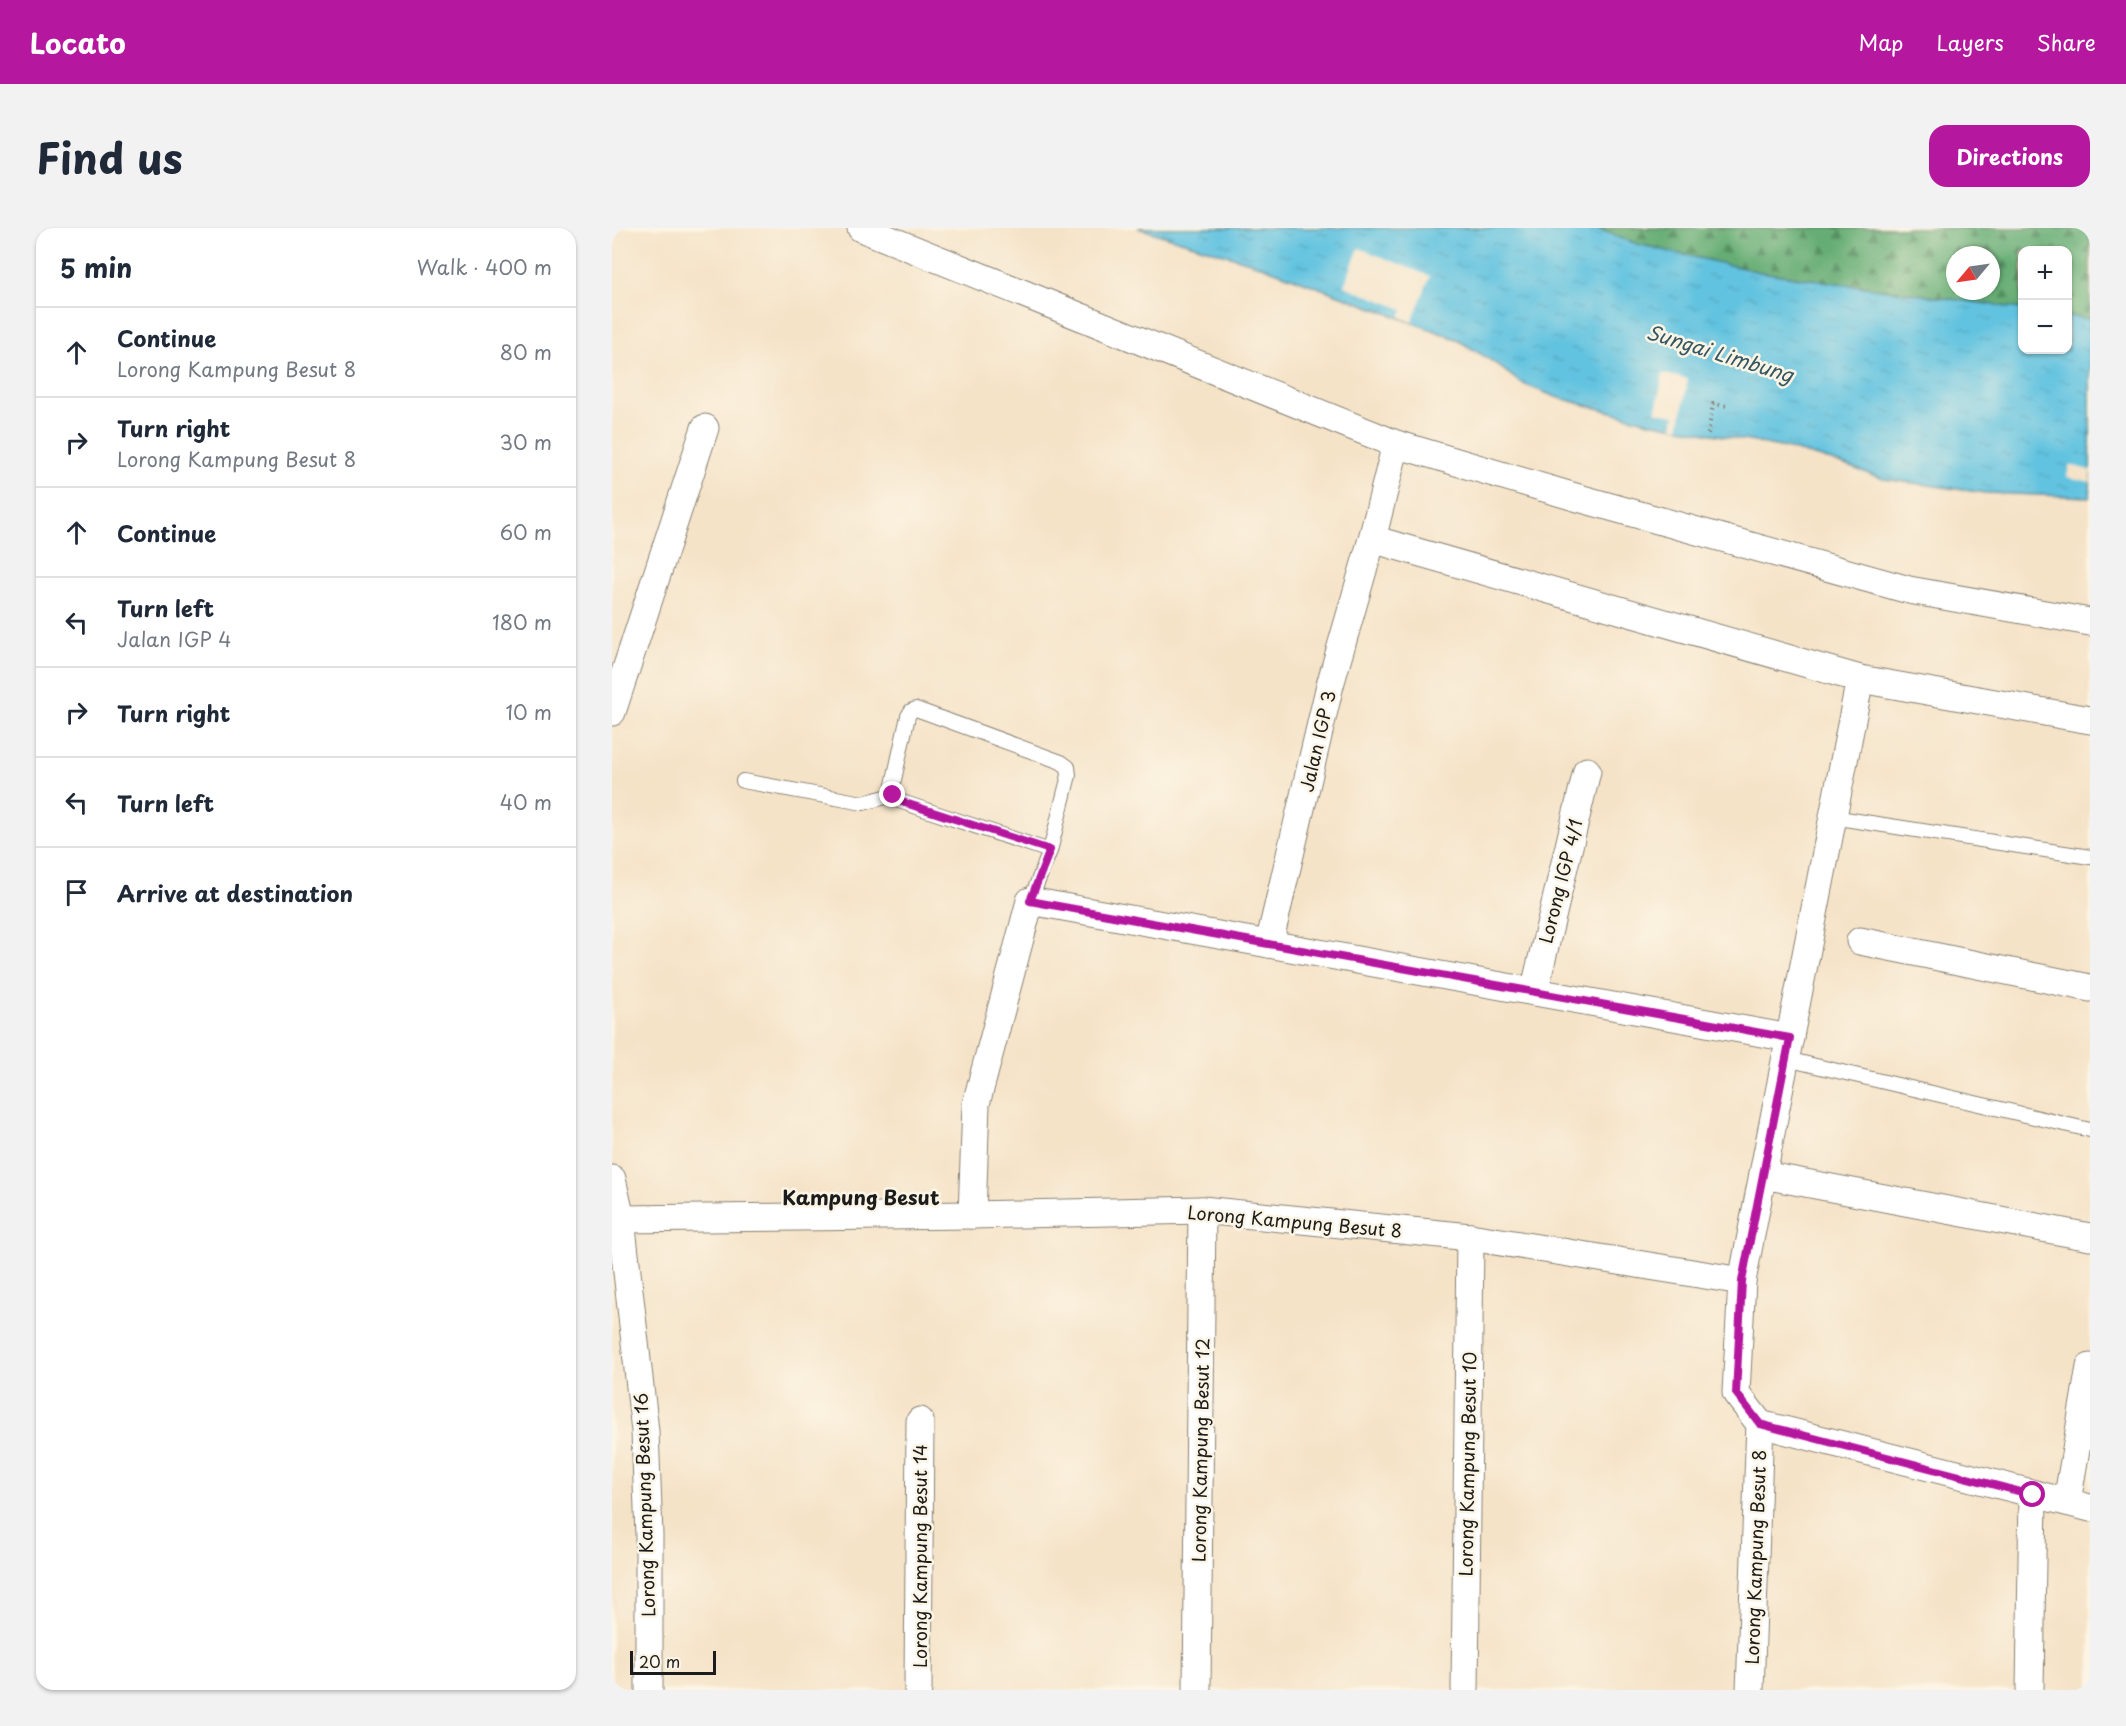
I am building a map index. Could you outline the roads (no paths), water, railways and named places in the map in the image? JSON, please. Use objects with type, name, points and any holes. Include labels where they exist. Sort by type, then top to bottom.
[{"type":"street","points":[[861,228],[1396,444],[1575,497],[1909,590],[2090,622]]},
{"type":"street","points":[[612,712],[705,428]]},
{"type":"street","name":"Jalan IGP 3","points":[[1269,944],[1330,685],[1372,539],[1396,444]]},
{"type":"street","points":[[1372,539],[1860,679],[2090,720]]},
{"type":"street","points":[[1742,1281],[1860,679]]},
{"type":"street","name":"Lorong IGP 4/1","points":[[1534,992],[1587,771]]},
{"type":"street","points":[[972,1215],[976,1104],[1030,901],[1534,992],[1788,1048]]},
{"type":"street","points":[[1860,941],[2090,988]]},
{"type":"street","points":[[1763,1175],[2090,1237]]},
{"type":"street","name":"Lorong Kampung Besut 16","points":[[612,1179],[621,1219],[645,1431],[649,1535],[649,1690]]},
{"type":"street","name":"Lorong Kampung Besut 8","points":[[621,1219],[1202,1210],[1470,1237],[1742,1281],[1736,1393],[1760,1424],[2079,1505]]},
{"type":"street","name":"Lorong Kampung Besut 12","points":[[1197,1690],[1202,1210]]},
{"type":"street","name":"Lorong Kampung Besut 10","points":[[1465,1690],[1470,1237]]},
{"type":"street","points":[[2079,1505],[2090,1366]]},
{"type":"street","name":"Lorong Kampung Besut 14","points":[[918,1690],[920,1421]]},
{"type":"street","name":"Lorong Kampung Besut 8","points":[[1750,1690],[1760,1424]]},
{"type":"street","points":[[2030,1690],[2033,1495]]},
{"type":"lane","points":[[1030,901],[1050,850],[1069,775],[1068,767],[1060,762],[916,709],[911,711],[892,789],[896,800],[1050,850]]},
{"type":"lane","points":[[743,781],[862,803],[893,795]]},
{"type":"lane","points":[[1832,818],[2090,857]]},
{"type":"lane","points":[[1788,1048],[2090,1130]]},
{"type":"water","name":"Sungai Limbung","points":[[1138,228],[1596,228],[1637,244],[1760,272],[2018,308],[2018,354],[2072,354],[2072,317],[2090,319],[2090,497],[1986,493],[1884,479],[1786,448],[1649,422],[1556,397],[1521,383],[1492,361],[1456,339],[1253,263]]},
{"type":"district","name":"Kampung Besut","points":[[861,1197]]}]
